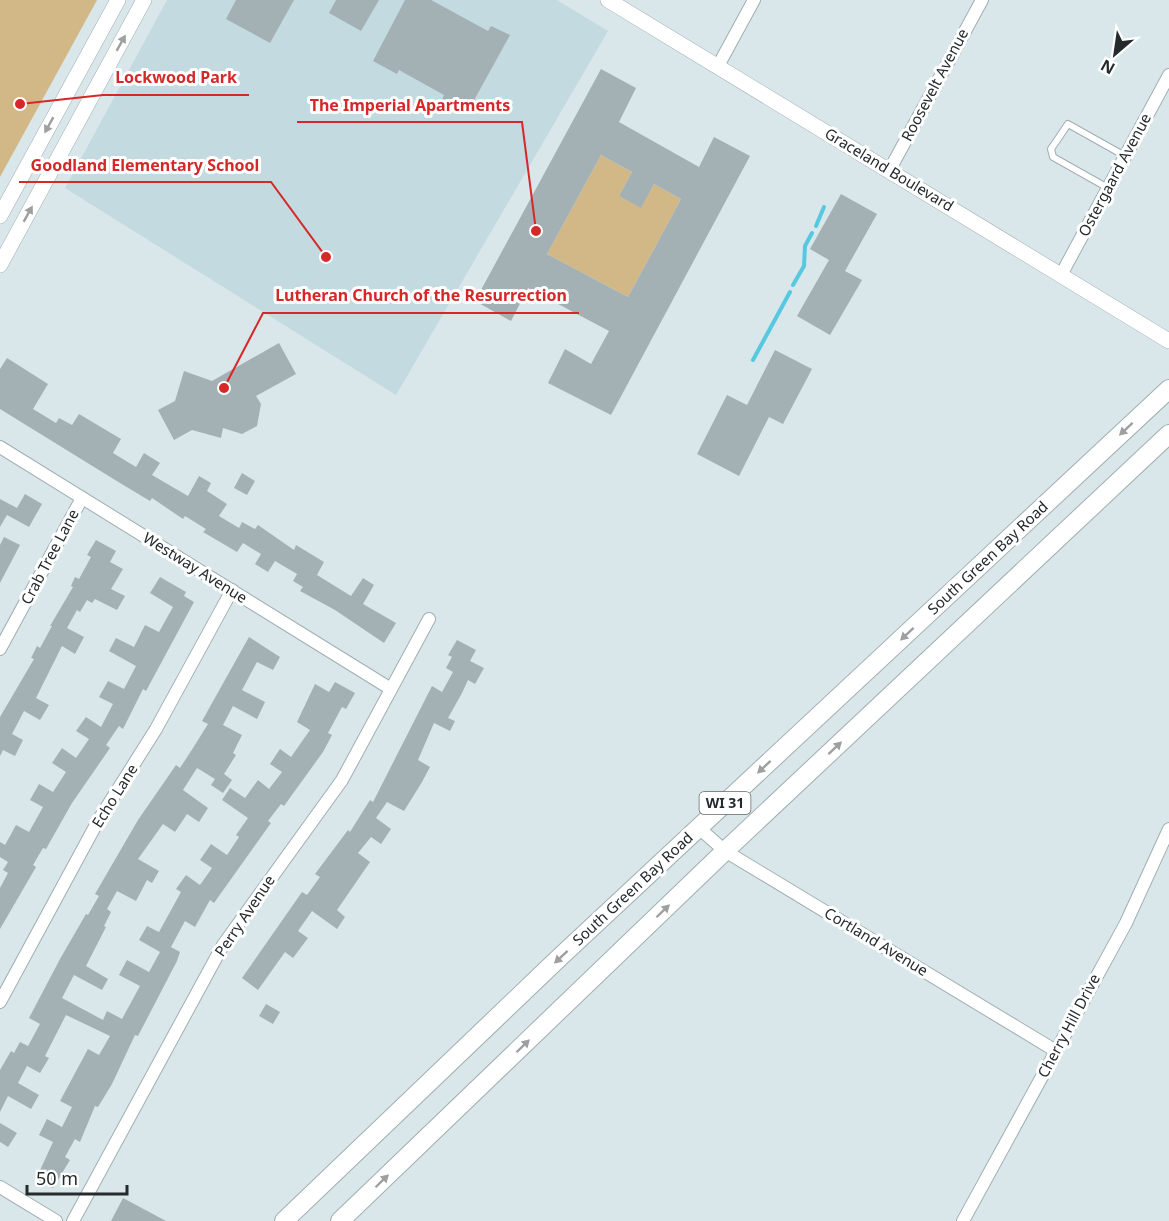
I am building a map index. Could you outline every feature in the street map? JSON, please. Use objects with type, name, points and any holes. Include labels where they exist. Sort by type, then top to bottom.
[{"type":"main road","name":"South Green Bay Road","points":[[284,1221],[699,828],[1169,389]]},
{"type":"main road","name":"WI 31","points":[[340,1221],[725,851],[1169,434]]},
{"type":"street","points":[[0,216],[118,0]]},
{"type":"street","name":"Graceland Boulevard","points":[[608,0],[1169,341]]},
{"type":"street","points":[[718,66],[754,0]]},
{"type":"street","name":"Roosevelt Avenue","points":[[889,171],[982,0]]},
{"type":"street","points":[[0,265],[139,2]]},
{"type":"street","name":"Ostergaard Avenue","points":[[1061,275],[1169,75]]},
{"type":"street","name":"Westway Avenue","points":[[0,447],[391,689]]},
{"type":"street","name":"Crab Tree Lane","points":[[0,649],[82,498]]},
{"type":"street","name":"Echo Lane","points":[[0,1002],[98,821],[156,729],[232,591]]},
{"type":"street","name":"Perry Avenue","points":[[73,1221],[223,945],[342,780],[429,619]]},
{"type":"street","name":"Cortland Avenue","points":[[699,828],[725,851],[1056,1051]]},
{"type":"street","name":"Cherry Hill Drive","points":[[963,1221],[1125,922],[1169,829]]},
{"type":"street","points":[[0,1187],[57,1221]]},
{"type":"lane","points":[[1108,188],[1053,157],[1051,149],[1063,127],[1068,124],[1125,156]]},
{"type":"shaded area","points":[[0,0],[97,0],[0,177]]},
{"type":"shaded area","points":[[167,0],[557,0],[608,31],[396,395],[65,188]]},
{"type":"shaded area","points":[[601,155],[632,172],[619,196],[641,207],[654,184],[681,199],[628,297],[547,254]]},
{"type":"building","points":[[236,0],[294,0],[270,43],[226,19]]},
{"type":"building","points":[[336,0],[379,0],[361,31],[329,13]]},
{"type":"building","points":[[405,0],[431,0],[488,31],[491,26],[510,35],[467,113],[442,100],[444,95],[399,70],[397,74],[373,61]]},
{"type":"building","points":[[601,69],[636,88],[619,122],[699,167],[714,137],[750,156],[611,415],[548,383],[565,349],[591,364],[609,331],[528,288],[511,321],[475,301]],"holes":[[[601,155],[632,172],[619,196],[641,208],[654,184],[681,199],[628,297],[547,254]]]},
{"type":"building","points":[[841,194],[877,214],[845,271],[862,280],[830,335],[797,316],[829,260],[810,249]]},
{"type":"building","points":[[279,343],[296,374],[256,396],[261,404],[257,426],[242,434],[223,428],[221,438],[192,430],[174,440],[158,410],[175,401],[184,371],[212,381]]},
{"type":"building","points":[[775,350],[812,369],[783,424],[769,417],[739,476],[697,454],[727,395],[747,405]]},
{"type":"building","points":[[7,358],[48,384],[33,409],[56,423],[59,418],[72,425],[79,414],[121,439],[113,453],[136,467],[144,453],[160,463],[152,475],[188,496],[199,476],[211,483],[207,491],[227,504],[219,516],[239,528],[242,522],[255,529],[258,525],[294,550],[296,545],[324,562],[317,575],[351,596],[363,578],[374,585],[363,604],[396,623],[384,643],[335,610],[300,591],[303,587],[293,581],[297,574],[275,561],[268,572],[255,564],[261,554],[243,543],[237,552],[203,532],[206,529],[185,516],[183,519],[152,498],[150,501],[0,409],[0,369]]},
{"type":"building","points":[[242,473],[255,481],[247,495],[234,488]]},
{"type":"building","points":[[25,494],[42,504],[29,527],[7,515],[0,527],[0,499],[17,508]]},
{"type":"building","points":[[4,537],[20,545],[0,583],[0,545]]},
{"type":"building","points":[[96,540],[116,551],[110,562],[123,569],[111,589],[125,596],[117,610],[95,599],[92,603],[87,600],[80,612],[77,610],[67,628],[84,637],[75,654],[62,646],[36,698],[49,705],[40,720],[24,711],[12,734],[23,740],[15,756],[3,750],[0,756],[0,717],[34,659],[31,658],[37,646],[40,648],[73,587],[71,586],[75,577],[79,579],[91,557],[87,555]]},
{"type":"building","points":[[160,577],[186,592],[184,596],[194,602],[146,691],[143,689],[123,729],[119,726],[106,745],[110,748],[72,803],[46,849],[43,848],[33,865],[36,867],[0,929],[0,888],[8,873],[3,870],[8,862],[0,857],[0,842],[5,845],[16,825],[29,832],[43,807],[30,800],[39,784],[53,792],[66,772],[52,763],[62,748],[76,758],[89,739],[76,731],[86,717],[101,727],[113,704],[99,697],[108,681],[124,689],[136,666],[109,651],[116,638],[134,647],[145,625],[159,632],[173,607],[150,593]]},
{"type":"building","points":[[249,637],[280,657],[273,670],[257,662],[242,690],[265,702],[257,719],[233,706],[223,725],[242,735],[233,753],[236,755],[224,774],[232,780],[223,793],[211,785],[215,779],[197,768],[183,790],[208,808],[199,822],[187,814],[175,832],[163,824],[138,859],[159,871],[152,883],[147,880],[136,901],[117,891],[107,909],[111,912],[104,926],[106,927],[86,966],[108,979],[102,990],[74,975],[62,998],[103,1020],[107,1011],[122,1019],[140,986],[119,975],[127,960],[149,972],[160,952],[139,940],[147,926],[159,932],[181,892],[176,889],[186,875],[200,885],[212,868],[200,860],[211,844],[227,855],[239,837],[236,835],[248,818],[222,800],[230,788],[245,798],[258,780],[269,789],[282,772],[270,764],[280,749],[291,757],[310,730],[297,722],[315,684],[329,692],[335,682],[355,693],[346,709],[342,707],[328,733],[332,735],[323,752],[284,806],[281,804],[268,821],[271,823],[214,903],[210,900],[195,927],[185,921],[171,947],[180,952],[177,961],[138,1036],[135,1035],[112,1084],[98,1107],[95,1106],[80,1142],[75,1139],[65,1157],[70,1160],[53,1188],[36,1179],[53,1142],[39,1135],[47,1119],[62,1127],[72,1107],[60,1101],[88,1049],[99,1055],[110,1036],[66,1015],[45,1056],[49,1058],[40,1073],[27,1066],[18,1083],[39,1095],[31,1109],[8,1096],[0,1112],[0,1070],[11,1051],[14,1053],[20,1042],[28,1046],[40,1024],[29,1018],[60,959],[99,896],[95,894],[138,820],[176,765],[180,768],[208,724],[202,721]]},
{"type":"building","points":[[457,640],[476,650],[470,661],[484,668],[475,684],[468,680],[448,718],[455,721],[450,731],[434,723],[418,760],[430,767],[422,782],[404,811],[387,802],[376,818],[391,829],[381,844],[371,837],[358,853],[370,862],[337,910],[345,917],[337,929],[312,911],[298,931],[308,938],[293,958],[285,952],[258,990],[242,978],[302,892],[307,895],[320,877],[315,874],[348,830],[350,832],[370,800],[373,802],[432,686],[442,692],[453,672],[446,668],[452,657],[448,655]]},
{"type":"building","points":[[266,1004],[280,1012],[273,1024],[259,1016]]},
{"type":"building","points":[[0,1123],[17,1133],[8,1147],[0,1142]]},
{"type":"building","points":[[123,1198],[166,1221],[111,1221]]},
{"type":"waterway","points":[[816,226],[824,207]]},
{"type":"waterway","points":[[793,285],[804,266],[805,246],[812,233]]},
{"type":"waterway","points":[[753,360],[790,292]]},
{"type":"place","name":"Lockwood Park","points":[[20,104]]},
{"type":"place","name":"The Imperial Apartments","points":[[536,231]]},
{"type":"place","name":"Goodland Elementary School","points":[[326,257]]},
{"type":"place","name":"Lutheran Church of the Resurrection","points":[[224,388]]}]
